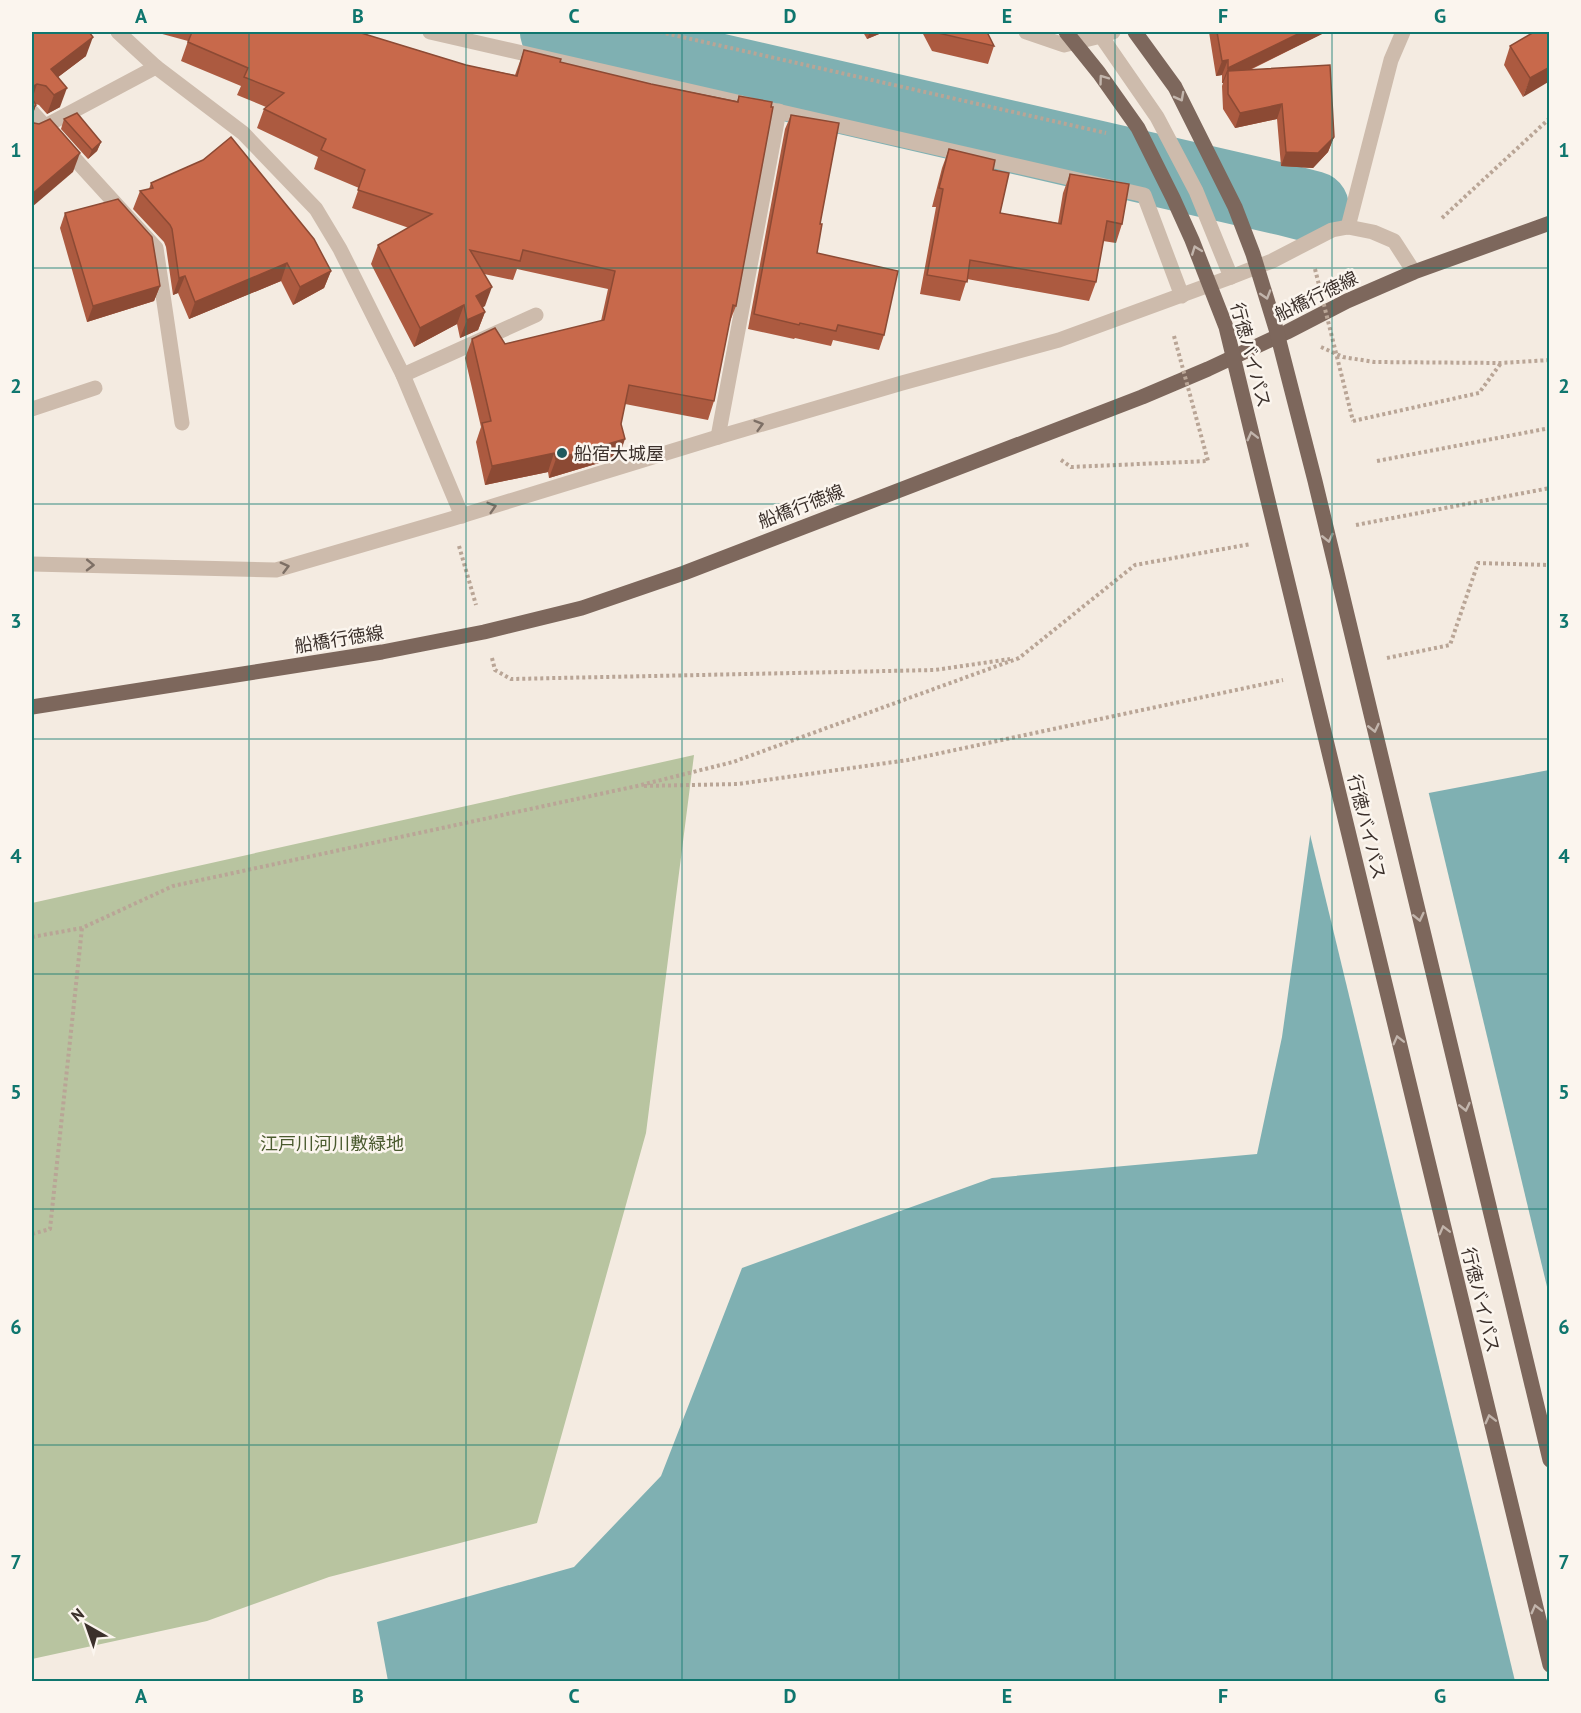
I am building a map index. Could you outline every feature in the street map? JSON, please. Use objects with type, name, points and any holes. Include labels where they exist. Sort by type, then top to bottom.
[{"type":"main road","name":"行徳バイパス","points":[[1066,32],[1138,128],[1192,240],[1226,327],[1550,1665]]},
{"type":"main road","name":"行徳バイパス","points":[[1136,32],[1175,87],[1235,207],[1253,254],[1276,329],[1550,1460]]},
{"type":"main road","name":"船橋行徳線","points":[[32,707],[382,652],[484,632],[582,608],[684,573],[1142,397],[1208,369],[1347,301],[1414,272],[1550,223]]},
{"type":"street","points":[[118,32],[156,67],[243,133],[316,209],[340,249],[403,375],[457,518]]},
{"type":"street","points":[[430,32],[1144,195],[1182,296]]},
{"type":"street","points":[[1026,32],[1064,45],[1107,34],[1157,117],[1196,191],[1231,278]]},
{"type":"street","points":[[1348,227],[1391,60],[1403,32]]},
{"type":"street","points":[[38,129],[156,67]]},
{"type":"street","points":[[32,111],[38,129],[156,248],[182,423]]},
{"type":"street","points":[[718,437],[779,111]]},
{"type":"street","points":[[32,564],[276,570],[457,518],[902,382],[1059,340],[1231,278],[1272,261],[1332,230],[1348,227],[1373,232],[1394,241],[1414,272]]},
{"type":"street","points":[[403,375],[536,315]]},
{"type":"street","points":[[32,409],[95,388]]},
{"type":"path","points":[[660,32],[1115,135]]},
{"type":"path","points":[[1442,218],[1550,118]]},
{"type":"path","points":[[1315,269],[1353,421],[1479,393],[1501,363]]},
{"type":"path","points":[[1287,332],[1343,357],[1374,362],[1501,363],[1550,360]]},
{"type":"path","points":[[1062,453],[1061,460],[1071,467],[1208,461],[1174,336]]},
{"type":"path","points":[[1188,402],[1208,369]]},
{"type":"path","points":[[1377,461],[1550,428]]},
{"type":"path","points":[[1353,525],[1550,488]]},
{"type":"path","points":[[457,518],[484,632]]},
{"type":"path","points":[[32,937],[82,928],[173,886],[637,786],[733,762],[1019,658],[1135,566],[1261,542]]},
{"type":"path","points":[[1381,660],[1450,645],[1478,563],[1550,565]]},
{"type":"path","points":[[495,670],[511,679],[935,670],[1019,658]]},
{"type":"path","points":[[637,786],[738,784],[908,760],[1289,679]]},
{"type":"path","points":[[32,1234],[50,1229],[82,928]]},
{"type":"green space","name":"江戸川河川敷緑地","points":[[694,755],[646,1133],[537,1523],[329,1577],[207,1621],[32,1659],[32,903]]},
{"type":"water","points":[[1549,770],[1549,1681],[388,1681],[377,1622],[574,1567],[661,1476],[742,1268],[992,1178],[1257,1154],[1282,1037],[1313,815]]},
{"type":"pier","points":[[1428,790],[1549,1295],[1549,1681],[1515,1681],[1308,826],[1312,813]]},
{"type":"building","points":[[32,32],[89,32],[93,37],[51,69],[67,88],[54,95],[46,86],[37,84],[32,87]]},
{"type":"building","points":[[192,32],[358,32],[466,65],[517,76],[524,50],[561,59],[560,62],[651,84],[738,102],[739,96],[772,102],[771,107],[773,107],[736,306],[733,305],[714,401],[629,385],[621,424],[625,439],[556,459],[554,453],[492,466],[482,423],[491,421],[472,339],[495,328],[505,344],[604,320],[615,271],[523,250],[520,261],[470,250],[492,287],[476,296],[485,312],[467,320],[464,305],[420,328],[378,245],[432,214],[358,190],[365,170],[321,150],[326,139],[264,109],[284,93],[244,77],[248,68],[188,42]]},
{"type":"building","points":[[987,32],[994,46],[938,33]]},
{"type":"building","points":[[1217,32],[1302,32],[1228,68],[1228,60],[1222,61]]},
{"type":"building","points":[[1534,32],[1550,32],[1550,67],[1530,78],[1510,46]]},
{"type":"building","points":[[1330,65],[1334,137],[1318,153],[1286,152],[1282,104],[1240,113],[1228,94],[1228,71]]},
{"type":"building","points":[[77,113],[101,142],[92,150],[64,119]]},
{"type":"building","points":[[791,115],[839,123],[820,224],[822,224],[817,253],[898,271],[884,335],[838,325],[836,331],[754,314]]},
{"type":"building","points":[[50,119],[80,153],[32,194],[32,120],[39,124]]},
{"type":"building","points":[[231,137],[314,239],[331,271],[300,287],[287,263],[195,302],[185,276],[179,278],[172,229],[140,191],[153,188],[151,183],[203,160]]},
{"type":"building","points":[[949,149],[995,160],[993,170],[1009,173],[1000,213],[1061,224],[1070,174],[1129,184],[1122,224],[1107,221],[1096,282],[970,260],[967,282],[927,275],[943,189],[939,188]]},
{"type":"building","points":[[118,199],[152,237],[160,286],[93,306],[65,213]]},
{"type":"waterway","points":[[556,32],[1313,207]]},
{"type":"place","name":"船宿大城屋","points":[[562,453]]}]
